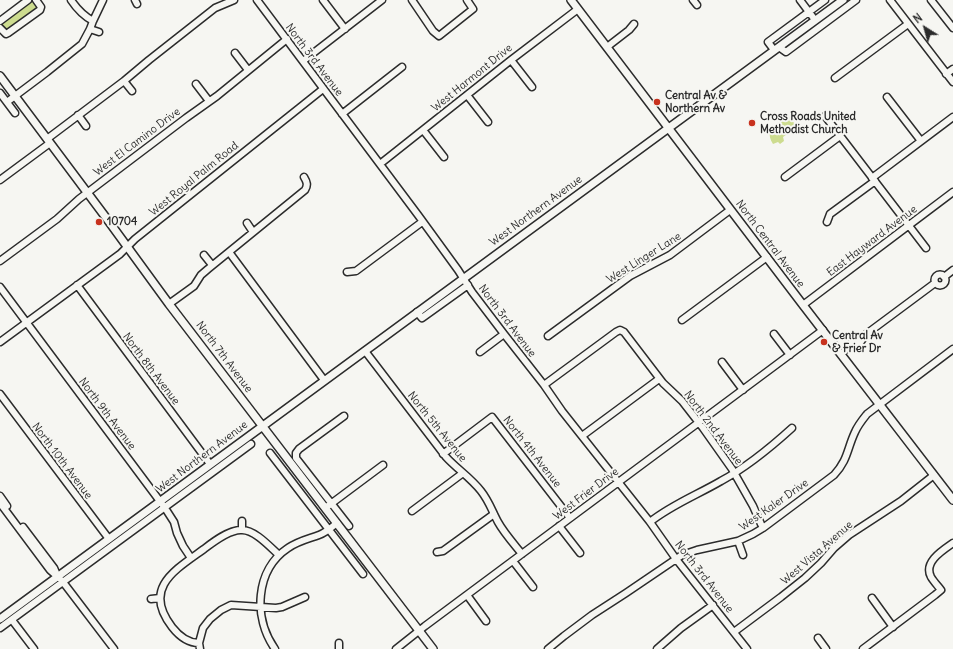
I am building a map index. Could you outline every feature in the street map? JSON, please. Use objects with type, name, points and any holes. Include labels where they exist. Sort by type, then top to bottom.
[{"type":"main road","name":"North Central Avenue","points":[[571,0],[803,305],[823,330],[844,351],[880,404],[953,500]]},
{"type":"main road","name":"West Northern Avenue","points":[[0,619],[60,580],[109,539],[163,505],[210,464],[842,0]]},
{"type":"main road","name":"North 7th Avenue","points":[[0,76],[169,304],[262,426],[328,506],[337,523],[433,649]]},
{"type":"street","points":[[0,21],[28,0]]},
{"type":"street","points":[[1,31],[6,34],[8,33],[40,10],[41,7],[36,0]]},
{"type":"street","points":[[71,0],[85,17],[93,21]]},
{"type":"street","points":[[7,102],[82,44],[103,0]]},
{"type":"street","points":[[0,180],[78,116],[215,8],[234,0]]},
{"type":"street","name":"North 3rd Avenue","points":[[257,0],[380,164],[504,334],[544,385],[554,401],[650,522],[676,559],[714,605],[747,649]]},
{"type":"street","points":[[323,0],[345,29]]},
{"type":"street","points":[[303,61],[382,0]]},
{"type":"street","points":[[412,0],[433,31],[439,36],[473,9],[467,0]]},
{"type":"street","points":[[800,0],[815,20]]},
{"type":"street","points":[[825,0],[768,42],[777,49],[786,52],[856,0]]},
{"type":"street","points":[[890,0],[950,77]]},
{"type":"street","points":[[931,0],[953,28]]},
{"type":"street","name":"West Harmont Drive","points":[[380,164],[578,9]]},
{"type":"street","points":[[607,47],[629,30],[634,24]]},
{"type":"street","points":[[835,78],[908,24]]},
{"type":"street","points":[[90,29],[99,32]]},
{"type":"street","name":"West El Camino Drive","points":[[0,262],[287,39]]},
{"type":"street","points":[[235,53],[248,70]]},
{"type":"street","points":[[511,60],[532,86]]},
{"type":"street","points":[[342,114],[402,67]]},
{"type":"street","points":[[950,77],[953,69]]},
{"type":"street","points":[[124,81],[132,91]]},
{"type":"street","points":[[196,84],[209,101]]},
{"type":"street","name":"West Royal Palm Road","points":[[0,342],[120,254],[135,239],[323,89]]},
{"type":"street","points":[[0,93],[15,113]]},
{"type":"street","points":[[468,95],[488,122]]},
{"type":"street","points":[[887,97],[920,141]]},
{"type":"street","points":[[78,116],[86,126]]},
{"type":"street","points":[[825,116],[926,248]]},
{"type":"street","points":[[827,222],[830,214],[920,141],[953,117]]},
{"type":"street","points":[[423,130],[444,157]]},
{"type":"street","points":[[785,177],[840,136]]},
{"type":"street","points":[[169,304],[194,286],[212,265],[305,190],[308,183],[304,177]]},
{"type":"street","name":"East Hayward Avenue","points":[[803,305],[953,192]]},
{"type":"street","name":"West Linger Lane","points":[[548,336],[630,276],[665,258],[730,210]]},
{"type":"street","points":[[347,272],[356,271],[422,222]]},
{"type":"street","points":[[247,223],[253,232]]},
{"type":"street","points":[[229,252],[324,380]]},
{"type":"street","points":[[204,255],[212,265]]},
{"type":"street","points":[[682,320],[766,257]]},
{"type":"street","points":[[844,351],[850,343],[858,337],[865,335],[935,283],[934,277],[940,274],[944,276],[953,270]]},
{"type":"street","name":"North 8th Avenue","points":[[77,285],[210,464]]},
{"type":"street","points":[[417,312],[422,318],[468,285]]},
{"type":"street","name":"North 9th Avenue","points":[[0,287],[163,505],[174,522],[183,546],[191,558]]},
{"type":"street","name":"North 2nd Avenue","points":[[544,385],[616,332],[620,330],[624,332],[668,389],[682,401],[735,473],[751,501],[763,528]]},
{"type":"street","name":"West Frier Drive","points":[[396,649],[823,330]]},
{"type":"street","points":[[480,352],[504,334]]},
{"type":"street","points":[[774,334],[790,355]]},
{"type":"street","name":"West Kaler Drive","points":[[548,649],[592,615],[676,559],[698,550],[738,541],[763,528],[834,475],[840,468],[845,458],[855,432],[862,419],[867,414],[953,349]]},
{"type":"street","name":"North 5th Avenue","points":[[365,351],[443,454],[480,490],[490,504],[501,527],[522,554]]},
{"type":"street","points":[[722,362],[743,390]]},
{"type":"street","points":[[582,436],[660,379]]},
{"type":"street","name":"North 10th Avenue","points":[[0,394],[109,539]]},
{"type":"street","points":[[344,416],[299,449],[296,453],[296,458],[328,506],[349,526]]},
{"type":"street","name":"North 4th Avenue","points":[[443,454],[492,417],[570,518]]},
{"type":"street","points":[[650,522],[670,508],[720,482],[749,464],[792,428]]},
{"type":"street","name":"West Northern Avenue","points":[[0,628],[12,620],[60,580],[163,505],[251,444]]},
{"type":"street","points":[[270,453],[363,574]]},
{"type":"street","points":[[328,506],[383,465]]},
{"type":"street","points":[[412,511],[463,473]]},
{"type":"street","name":"West Vista Avenue","points":[[734,632],[805,578],[849,535],[901,501],[934,475]]},
{"type":"street","points":[[0,496],[54,568],[60,580]]},
{"type":"street","points":[[0,503],[50,570],[60,580],[114,649]]},
{"type":"street","points":[[437,552],[443,551],[494,514]]},
{"type":"street","points":[[242,521],[242,530]]},
{"type":"street","points":[[275,649],[270,643],[262,620],[260,598],[264,577],[271,565],[286,549],[302,540],[319,535],[337,523]]},
{"type":"street","points":[[559,526],[580,553]]},
{"type":"street","points":[[279,555],[252,533],[242,530],[232,532],[221,537],[191,558],[168,577],[164,584],[160,598],[160,605],[164,615],[174,630],[184,639],[200,646],[203,628],[210,619],[221,610],[231,605],[276,608],[305,597]]},
{"type":"street","points":[[738,541],[743,555]]},
{"type":"street","points":[[864,649],[940,590],[929,570],[931,562],[953,543]]},
{"type":"street","points":[[513,561],[533,587]]},
{"type":"street","points":[[467,595],[486,621]]},
{"type":"street","points":[[151,599],[160,598]]},
{"type":"street","points":[[872,598],[893,627]]},
{"type":"street","points":[[657,649],[681,628],[714,605]]},
{"type":"street","points":[[12,620],[34,649]]},
{"type":"street","points":[[818,638],[826,649]]},
{"type":"green space","points":[[30,1],[37,5],[36,10],[6,31],[1,23]]},
{"type":"green space","points":[[788,115],[797,127],[783,137],[784,141],[780,144],[778,142],[773,144],[770,138],[770,131]]},
{"type":"place","name":"Central Av & Northern Av","points":[[657,102]]},
{"type":"place","name":"Cross Roads United Methodist Church","points":[[752,123]]},
{"type":"place","name":"10704","points":[[99,222]]},
{"type":"place","name":"Central Av & Frier Dr","points":[[824,342]]}]
